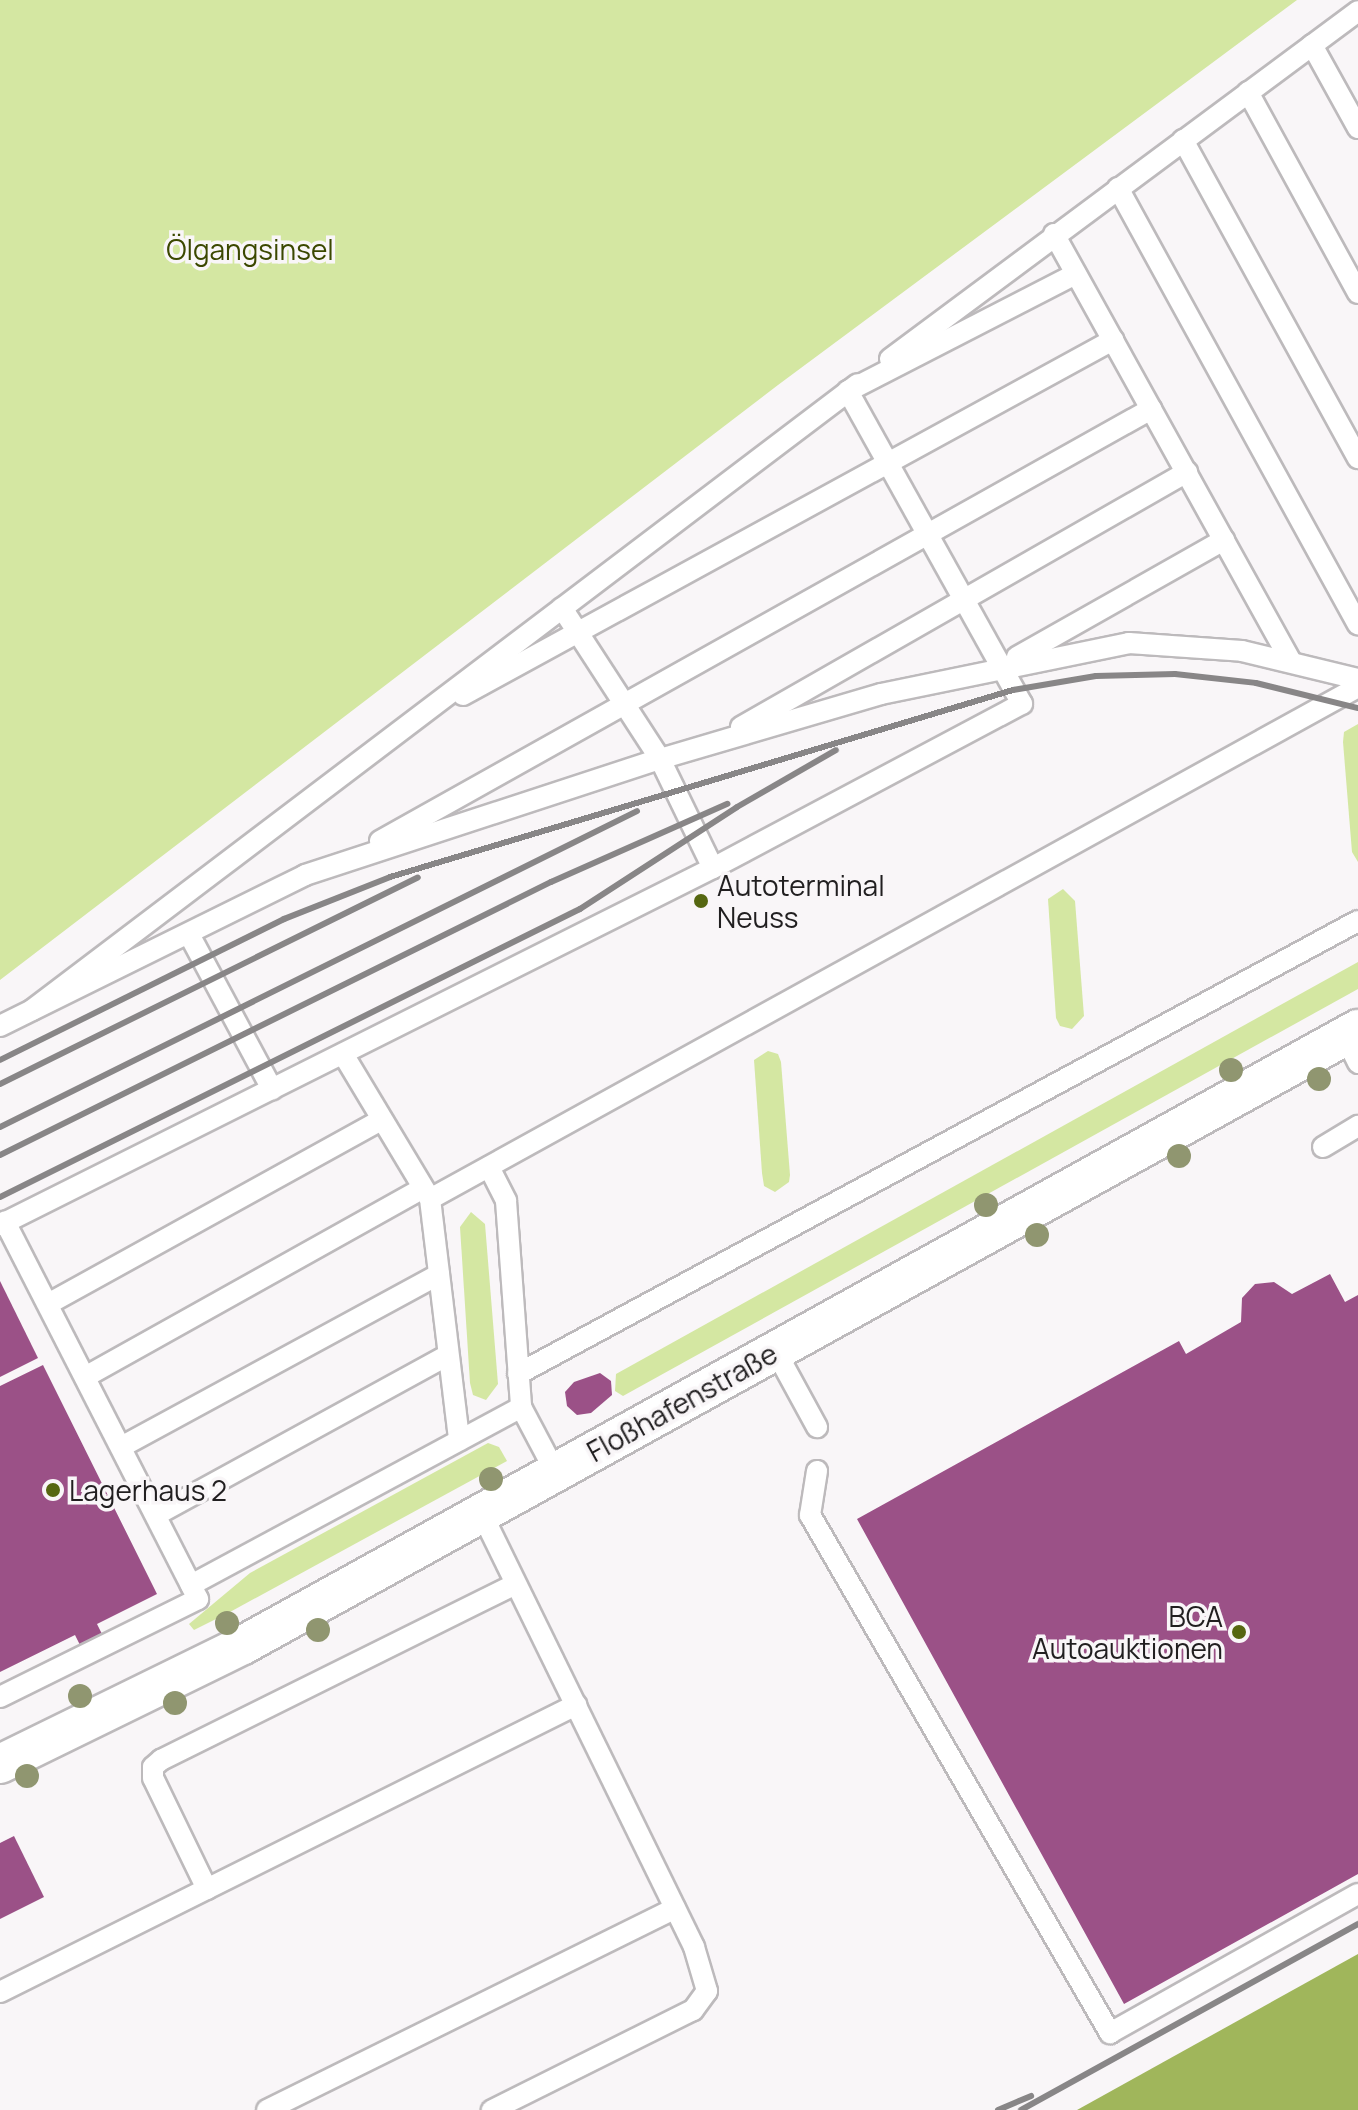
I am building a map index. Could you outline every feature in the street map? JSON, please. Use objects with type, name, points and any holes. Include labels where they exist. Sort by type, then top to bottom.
[{"type":"street","name":"Floßhafenstraße","points":[[0,1764],[243,1645],[775,1350],[1354,1043]]},
{"type":"lane","points":[[32,1010],[1054,234],[1358,11]]},
{"type":"lane","points":[[1312,45],[1358,128]]},
{"type":"lane","points":[[1248,92],[1358,293]]},
{"type":"lane","points":[[1183,140],[1358,458]]},
{"type":"lane","points":[[1118,188],[1358,624]]},
{"type":"lane","points":[[1054,234],[1291,662]]},
{"type":"lane","points":[[848,391],[1076,274]]},
{"type":"lane","points":[[410,723],[579,634],[1113,340]]},
{"type":"lane","points":[[0,1697],[198,1599],[48,1304],[3,1224],[713,868],[1022,704],[848,391]]},
{"type":"lane","points":[[338,864],[1151,409]]},
{"type":"lane","points":[[710,744],[1187,472]]},
{"type":"lane","points":[[1000,667],[1224,540]]},
{"type":"lane","points":[[562,608],[660,759],[713,868]]},
{"type":"lane","points":[[0,1026],[190,936],[305,875],[660,759],[881,694],[1000,667],[1129,643],[1186,644],[1291,662],[1358,679]]},
{"type":"lane","points":[[85,1377],[426,1193],[489,1167],[1358,687]]},
{"type":"lane","points":[[518,1374],[1358,921]]},
{"type":"lane","points":[[190,936],[272,1089]]},
{"type":"lane","points":[[343,1054],[426,1193],[459,1440]]},
{"type":"lane","points":[[48,1304],[382,1120]]},
{"type":"lane","points":[[1323,1147],[1358,1126]]},
{"type":"lane","points":[[489,1167],[506,1201],[521,1407],[556,1473]]},
{"type":"lane","points":[[121,1447],[439,1274]]},
{"type":"lane","points":[[775,1350],[817,1427]]},
{"type":"lane","points":[[156,1515],[448,1355]]},
{"type":"lane","points":[[191,1585],[521,1407]]},
{"type":"lane","points":[[817,1471],[810,1515],[1110,2033],[1358,1894]]},
{"type":"lane","points":[[482,1514],[675,1908],[707,1991],[693,2010],[492,2110]]},
{"type":"lane","points":[[207,1889],[153,1778],[153,1767],[516,1584]]},
{"type":"lane","points":[[0,1992],[576,1705]]},
{"type":"lane","points":[[267,2110],[675,1908]]},
{"type":"green space","name":"Ölgangsinsel","points":[[0,0],[1297,0],[778,385],[0,980]]},
{"type":"green space","points":[[1358,724],[1358,862],[1352,852],[1343,742],[1344,732]]},
{"type":"green space","points":[[1063,889],[1075,901],[1084,1016],[1072,1029],[1060,1026],[1056,1018],[1048,899]]},
{"type":"green space","points":[[1358,962],[1358,989],[623,1396],[615,1391],[616,1374]]},
{"type":"green space","points":[[768,1051],[778,1054],[781,1062],[790,1175],[789,1182],[775,1192],[764,1186],[754,1060]]},
{"type":"green space","points":[[471,1212],[485,1224],[498,1384],[486,1400],[473,1395],[470,1383],[460,1227]]},
{"type":"green space","points":[[488,1443],[499,1447],[507,1461],[230,1612],[194,1630],[189,1624],[250,1573]]},
{"type":"shaded area","points":[[1358,1954],[1358,2110],[1077,2110]]},
{"type":"building","points":[[1330,1274],[1345,1302],[1358,1295],[1358,1874],[1124,2004],[857,1519],[1179,1341],[1186,1354],[1241,1322],[1242,1298],[1255,1284],[1274,1282],[1292,1294]]},
{"type":"building","points":[[0,1281],[38,1358],[0,1377]]},
{"type":"building","name":"Lagerhaus 2","points":[[43,1365],[157,1594],[97,1624],[103,1636],[81,1647],[75,1635],[0,1672],[0,1386]]},
{"type":"building","points":[[600,1373],[611,1381],[612,1395],[591,1413],[577,1415],[567,1406],[565,1392],[574,1382]]},
{"type":"building","points":[[14,1836],[44,1897],[0,1919],[0,1843]]},
{"type":"railway","points":[[0,1060],[284,919],[390,877],[1013,690],[1096,676],[1175,674],[1256,683],[1358,708]]},
{"type":"railway","points":[[0,1197],[580,909],[737,807],[836,750]]},
{"type":"railway","points":[[0,1155],[551,882],[727,804]]},
{"type":"railway","points":[[0,1127],[637,811]]},
{"type":"railway","points":[[0,1084],[418,877]]},
{"type":"railway","points":[[1021,2110],[1358,1924]]},
{"type":"railway","points":[[998,2110],[1031,2096]]},
{"type":"place","name":"Autoterminal Neuss","points":[[701,901]]},
{"type":"place","name":"Lagerhaus 2","points":[[53,1490]]},
{"type":"place","name":"BCA Autoauktionen","points":[[1239,1632]]}]
